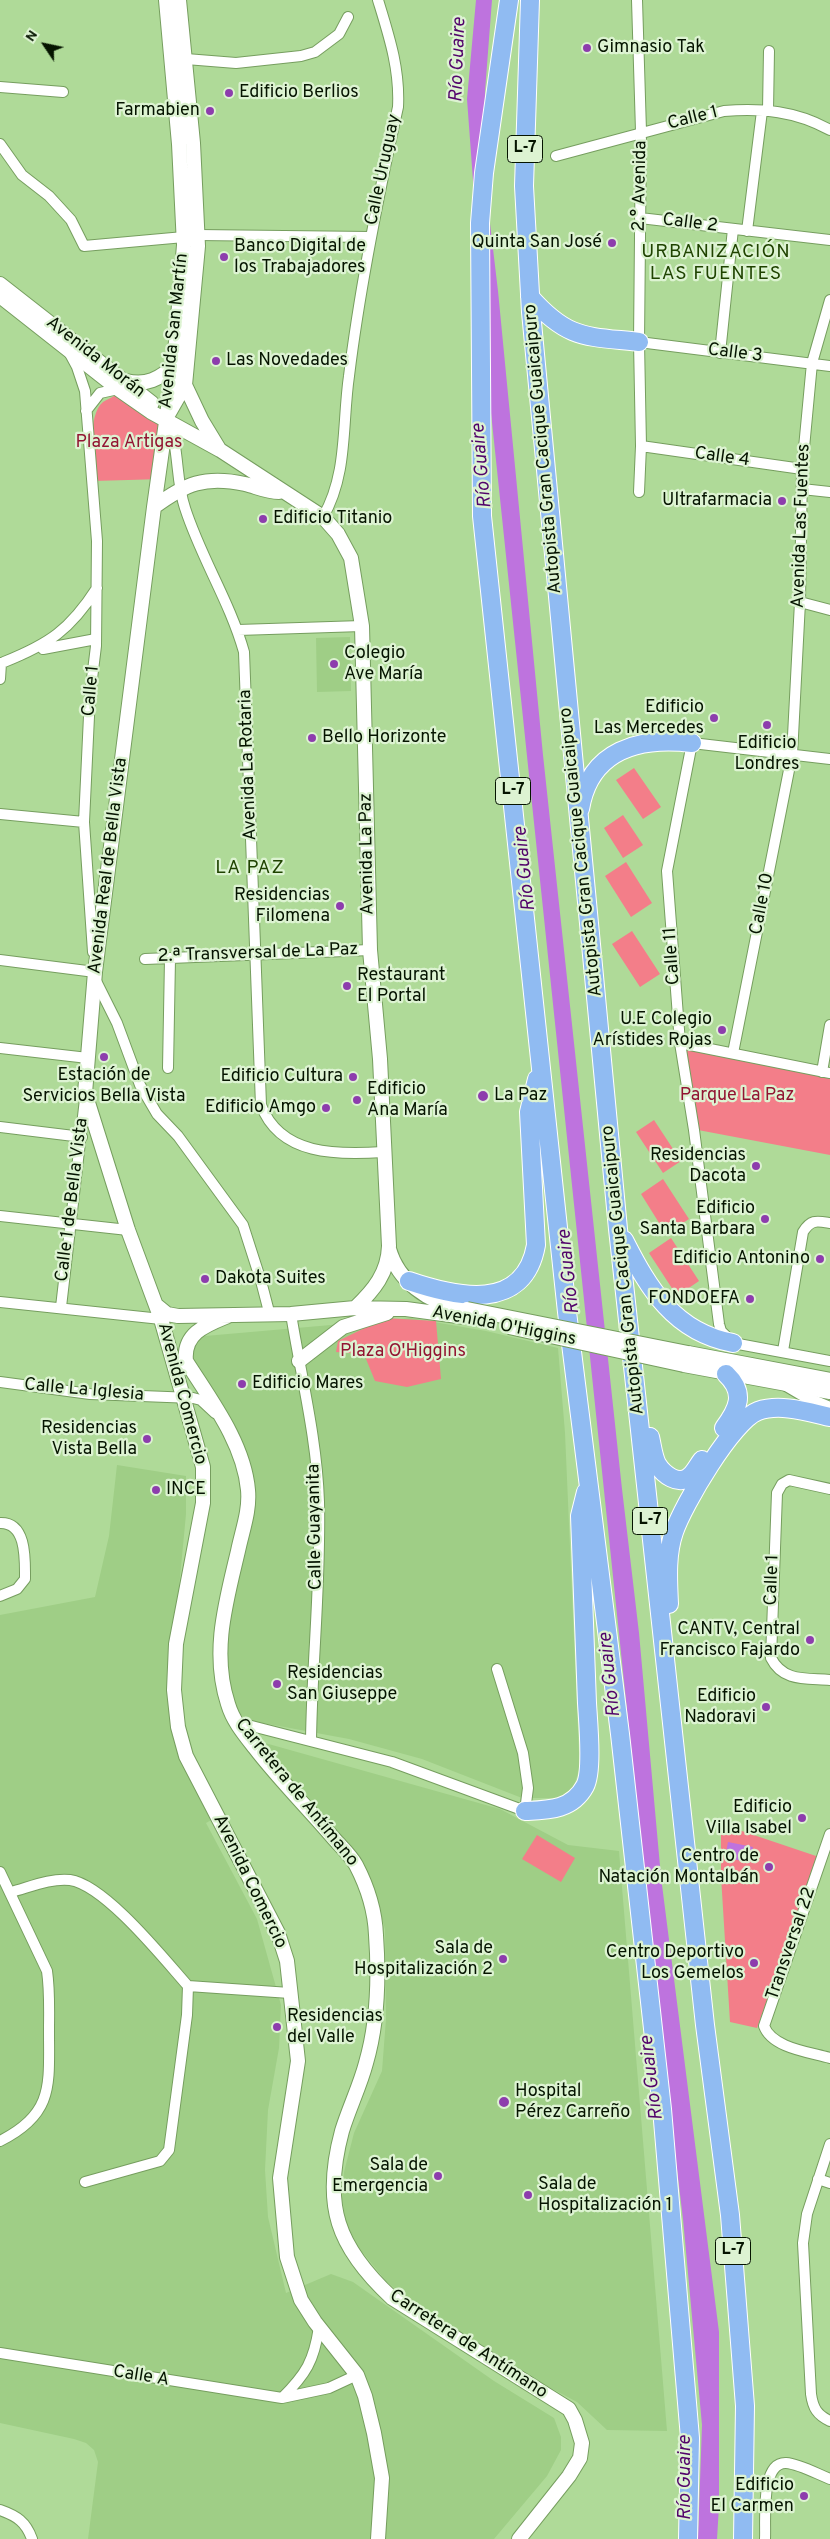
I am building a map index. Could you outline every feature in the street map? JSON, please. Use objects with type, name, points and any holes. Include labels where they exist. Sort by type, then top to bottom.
[{"type":"highway","name":"L-7","points":[[508,0],[484,173],[480,236],[482,516],[517,832],[540,1066],[662,2109],[690,2438],[688,2539]]},
{"type":"highway","name":"Autopista Gran Cacique Guaicaipuro","points":[[530,0],[524,186],[530,297],[578,822],[618,1229],[704,2025],[730,2215],[745,2406],[743,2539]]},
{"type":"highway","points":[[530,297],[549,318],[571,332],[639,342]]},
{"type":"highway","points":[[578,822],[582,798],[586,790],[594,776],[615,753],[639,743],[675,741],[692,743]]},
{"type":"highway","points":[[409,1281],[450,1293],[471,1295],[498,1292],[512,1288],[527,1272],[534,1258],[536,1246],[529,1112],[540,1066]]},
{"type":"highway","points":[[618,1229],[648,1287],[668,1309],[706,1336],[732,1343]]},
{"type":"highway","points":[[637,1396],[657,1464],[667,1476],[684,1480],[690,1476],[736,1409],[739,1397],[737,1388],[726,1374]]},
{"type":"highway","points":[[662,1646],[669,1618],[669,1553],[674,1532],[699,1482],[732,1433],[745,1418],[768,1409],[784,1409],[830,1417]]},
{"type":"highway","points":[[525,1811],[554,1810],[567,1804],[580,1793],[588,1778],[589,1738],[580,1516],[588,1482]]},
{"type":"main road","name":"Avenida San Martín","points":[[166,0],[180,153],[191,236],[185,385],[166,418]]},
{"type":"main road","name":"Avenida San Martín","points":[[166,418],[191,236],[196,181],[180,0]]},
{"type":"main road","name":"Avenida Morán","points":[[0,284],[121,385]]},
{"type":"main road","name":"Avenida Morán","points":[[0,296],[67,348],[121,385],[151,402],[166,418]]},
{"type":"main road","points":[[121,385],[152,381],[162,377],[174,365]]},
{"type":"main road","points":[[185,385],[202,422],[220,450]]},
{"type":"main road","name":"Avenida La Paz","points":[[166,418],[220,450],[323,517],[338,534],[351,558],[362,626],[370,950],[380,1059],[389,1246],[388,1262],[383,1276],[370,1294],[355,1308]]},
{"type":"main road","name":"Avenida Real de Bella Vista","points":[[155,1305],[128,1230],[85,1092],[95,976],[166,418]]},
{"type":"main road","name":"Avenida La Paz","points":[[154,507],[179,489],[201,481],[221,480],[270,492],[284,492]]},
{"type":"main road","name":"Avenida La Paz","points":[[389,1246],[392,1259],[409,1281],[432,1300],[466,1313]]},
{"type":"main road","name":"Avenida O'Higgins","points":[[155,1305],[172,1316],[291,1314],[355,1308],[466,1313],[686,1359],[830,1380]]},
{"type":"main road","name":"Avenida Comercio","points":[[155,1305],[185,1398],[203,1467],[203,1503],[176,1644],[174,1690],[178,1727],[190,1766],[278,1933],[287,1961],[298,2061],[280,2178],[287,2257],[301,2300],[319,2328],[357,2375],[374,2433],[382,2478],[378,2539]]},
{"type":"main road","points":[[299,1361],[322,1340],[343,1327],[383,1314],[406,1309]]},
{"type":"main road","name":"Avenida O'Higgins","points":[[222,1419],[186,1360],[185,1351],[188,1341],[194,1333],[228,1316]]},
{"type":"main road","name":"Avenida O'Higgins","points":[[686,1359],[726,1374],[776,1381],[830,1392]]},
{"type":"main road","name":"Carretera de Antímano","points":[[222,1419],[232,1437],[246,1474],[248,1491],[245,1520],[221,1629],[221,1675],[228,1706],[236,1722],[268,1764],[355,1864],[370,1900],[377,1945],[377,1996],[372,2035],[366,2064],[342,2132],[332,2188],[337,2220],[350,2250],[373,2280],[392,2298],[568,2409],[582,2443],[580,2458],[569,2476],[519,2539]]},
{"type":"street","name":"Calle Uruguay","points":[[323,517],[332,503],[341,470],[348,378],[369,237],[398,107],[399,88],[396,61],[378,0]]},
{"type":"street","name":"2.° Avenida","points":[[637,0],[641,131],[639,342],[642,446],[639,492]]},
{"type":"street","points":[[186,59],[236,63],[301,56],[315,52],[339,34],[348,17]]},
{"type":"street","points":[[747,231],[765,110],[769,52]]},
{"type":"street","points":[[0,88],[63,92]]},
{"type":"street","name":"Calle 1","points":[[556,156],[641,131],[724,111],[765,110],[801,117],[830,130]]},
{"type":"street","points":[[0,144],[22,175],[49,196],[71,220],[84,246],[191,236],[369,237]]},
{"type":"street","name":"Calle 2","points":[[640,218],[830,240]]},
{"type":"street","points":[[720,353],[733,230]]},
{"type":"street","name":"Avenida Las Fuentes","points":[[792,755],[800,602],[802,469],[812,362],[830,300]]},
{"type":"street","name":"Calle 3","points":[[639,342],[720,353],[812,362],[830,366]]},
{"type":"street","name":"Calle 1","points":[[67,348],[81,378],[86,411],[97,541],[96,638],[90,695],[84,822],[95,976]]},
{"type":"street","points":[[86,411],[100,393],[121,385]]},
{"type":"street","name":"Avenida La Rotaria","points":[[166,418],[173,432],[179,489],[186,511],[238,630],[244,652],[260,1096],[265,1115],[284,1136],[314,1150],[337,1153],[383,1152]]},
{"type":"street","name":"Calle 4","points":[[642,446],[802,469]]},
{"type":"street","points":[[802,489],[830,492]]},
{"type":"street","points":[[2,663],[51,640],[75,619],[97,587]]},
{"type":"street","points":[[800,602],[830,610]]},
{"type":"street","points":[[238,630],[362,626]]},
{"type":"street","points":[[2,663],[50,646],[96,638]]},
{"type":"street","points":[[0,679],[2,663]]},
{"type":"street","points":[[692,743],[830,759]]},
{"type":"street","name":"Calle 11","points":[[692,743],[667,871],[680,1042],[694,1130],[719,1324],[721,1331],[732,1343]]},
{"type":"street","name":"Calle 10","points":[[733,1053],[792,755]]},
{"type":"street","points":[[0,814],[84,822]]},
{"type":"street","name":"2.ª Transversal de La Paz","points":[[145,959],[370,950]]},
{"type":"street","points":[[168,1068],[170,959]]},
{"type":"street","points":[[0,960],[95,976],[110,1007],[140,1085],[148,1099],[157,1114],[178,1136],[243,1225],[261,1282],[268,1315]]},
{"type":"street","points":[[680,1042],[826,1072],[830,1025]]},
{"type":"street","points":[[0,1048],[88,1058]]},
{"type":"street","name":"Calle 1 de Bella Vista","points":[[60,1307],[72,1224],[85,1092]]},
{"type":"street","points":[[0,1127],[82,1136]]},
{"type":"street","points":[[0,1216],[128,1230]]},
{"type":"street","points":[[783,1351],[803,1232],[808,1224],[815,1220],[830,1224]]},
{"type":"street","points":[[0,1302],[161,1319]]},
{"type":"street","name":"Calle Guayanita","points":[[291,1314],[313,1439],[318,1501],[317,1594],[310,1741]]},
{"type":"street","points":[[732,1343],[830,1361]]},
{"type":"street","name":"Avenida O'Higgins","points":[[776,1381],[803,1396],[830,1407]]},
{"type":"street","name":"Calle La Iglesia","points":[[0,1382],[90,1394],[201,1400],[222,1419]]},
{"type":"street","name":"Calle 1","points":[[830,1489],[789,1480],[782,1484],[777,1493],[771,1658],[777,1670],[788,1676],[830,1680]]},
{"type":"street","points":[[0,1523],[7,1522],[18,1531],[26,1557],[26,1579],[17,1589],[0,1596]]},
{"type":"street","points":[[236,1722],[392,1762],[525,1811],[528,1788],[523,1753],[497,1669]]},
{"type":"street","name":"Transversal 22","points":[[830,1834],[764,2026],[767,2035],[777,2042],[830,2058]]},
{"type":"street","points":[[0,1872],[47,1971],[50,1988],[49,2085],[42,2105],[31,2120],[18,2132],[0,2141]]},
{"type":"street","points":[[11,1892],[51,1880],[70,1880],[87,1885],[144,1938],[188,1986],[290,1993]]},
{"type":"street","points":[[84,2182],[160,2161],[169,2150],[187,2016],[188,1986]]},
{"type":"street","points":[[830,2144],[807,2214],[803,2243],[808,2363],[813,2406],[819,2416],[830,2421]]},
{"type":"street","points":[[818,2179],[830,2183]]},
{"type":"street","points":[[282,2398],[307,2372],[314,2355],[319,2328]]},
{"type":"street","name":"Calle A","points":[[0,2353],[282,2398]]},
{"type":"street","points":[[282,2398],[329,2388],[357,2375]]},
{"type":"street","points":[[765,2539],[768,2478],[772,2468],[779,2464],[787,2463],[830,2479]]},
{"type":"street","points":[[0,2510],[16,2516],[26,2525],[32,2539]]},
{"type":"shaded area","points":[[476,0],[492,0],[485,91],[484,173],[498,291],[543,755],[639,1633],[661,1877],[719,2332],[719,2506],[717,2539],[698,2539],[702,2425],[683,2219],[663,2053],[488,384],[467,99]]},
{"type":"shaded area","name":"Colegio Ave María","points":[[350,637],[351,691],[317,692],[316,638]]},
{"type":"shaded area","points":[[411,1318],[486,1331],[558,1348],[565,1433],[579,1770],[574,1786],[566,1794],[558,1798],[522,1798],[422,1759],[349,1739],[252,1721],[241,1715],[233,1700],[224,1651],[253,1492],[190,1355],[199,1339],[205,1336]]},
{"type":"shaded area","points":[[117,1465],[186,1476],[186,1514],[169,1694],[213,1819],[206,1823],[257,1919],[281,2005],[279,2048],[268,2110],[265,2170],[268,2217],[286,2293],[331,2274],[353,2282],[494,2381],[554,2418],[561,2437],[561,2450],[547,2476],[494,2539],[88,2539],[98,2462],[94,2450],[86,2443],[74,2439],[0,2423],[0,1615],[95,1597],[109,1536]]},
{"type":"shaded area","name":"Hospital Pérez Carreño","points":[[265,1743],[500,1809],[568,1845],[619,1851],[667,2431],[607,2430],[577,2402],[526,2375],[410,2302],[386,2281],[358,2247],[346,2223],[342,2198],[344,2172],[354,2133],[382,2071],[386,2019],[385,1929],[369,1875],[261,1750]]},
{"type":"shaded area","points":[[728,1842],[753,1847],[750,1863],[725,1857]]},
{"type":"green space","name":"Plaza Artigas","points":[[114,396],[123,396],[169,426],[163,479],[93,481],[92,439],[95,417],[98,408],[103,402]]},
{"type":"green space","points":[[634,768],[661,807],[643,819],[616,780]]},
{"type":"green space","points":[[623,815],[643,845],[623,858],[604,828]]},
{"type":"green space","points":[[626,862],[652,903],[631,917],[605,876]]},
{"type":"green space","points":[[632,931],[660,974],[640,987],[612,944]]},
{"type":"green space","name":"Parque La Paz","points":[[683,1044],[830,1074],[830,1155],[698,1130]]},
{"type":"green space","points":[[654,1120],[681,1161],[663,1173],[636,1132]]},
{"type":"green space","points":[[663,1179],[689,1219],[666,1234],[641,1194]]},
{"type":"green space","points":[[671,1238],[699,1281],[677,1296],[649,1253]]},
{"type":"green space","name":"Plaza O'Higgins","points":[[385,1318],[436,1321],[441,1379],[407,1387],[375,1381],[364,1354],[336,1352],[338,1341]]},
{"type":"green space","name":"Centro Deportivo Los Gemelos","points":[[721,1824],[819,1857],[757,2028],[730,2022],[721,1876]]},
{"type":"green space","points":[[537,1835],[575,1858],[561,1882],[522,1859]]},
{"type":"place","name":"Gimnasio Tak","points":[[587,48]]},
{"type":"place","name":"Edificio Berlios","points":[[229,93]]},
{"type":"place","name":"Farmabien","points":[[210,111]]},
{"type":"place","name":"Quinta San José","points":[[612,243]]},
{"type":"place","name":"Banco Digital de los Trabajadores","points":[[224,257]]},
{"type":"place","name":"Las Novedades","points":[[216,361]]},
{"type":"place","name":"Ultrafarmacia","points":[[782,501]]},
{"type":"place","name":"Edificio Titanio","points":[[263,519]]},
{"type":"place","name":"Colegio Ave María","points":[[334,664]]},
{"type":"place","name":"Edificio Las Mercedes","points":[[714,718]]},
{"type":"place","name":"Edificio Londres","points":[[767,725]]},
{"type":"place","name":"Bello Horizonte","points":[[312,738]]},
{"type":"place","name":"Residencias Filomena","points":[[340,906]]},
{"type":"place","name":"Restaurant El Portal","points":[[347,986]]},
{"type":"place","name":"U.E Colegio Arístides Rojas","points":[[722,1030]]},
{"type":"place","name":"Estación de Servicios Bella Vista","points":[[104,1057]]},
{"type":"place","name":"Edificio Cultura","points":[[353,1077]]},
{"type":"place","name":"La Paz","points":[[483,1096]]},
{"type":"place","name":"Edificio Ana María","points":[[357,1100]]},
{"type":"place","name":"Edificio Amgo","points":[[326,1108]]},
{"type":"place","name":"Residencias Dacota","points":[[756,1166]]},
{"type":"place","name":"Edificio Santa Barbara","points":[[765,1219]]},
{"type":"place","name":"Edificio Antonino","points":[[820,1259]]},
{"type":"place","name":"Dakota Suites","points":[[205,1279]]},
{"type":"place","name":"FONDOEFA","points":[[750,1299]]},
{"type":"place","name":"Edificio Mares","points":[[242,1384]]},
{"type":"place","name":"Residencias Vista Bella","points":[[147,1439]]},
{"type":"place","name":"INCE","points":[[156,1490]]},
{"type":"place","name":"CANTV, Central Francisco Fajardo","points":[[810,1640]]},
{"type":"place","name":"Residencias San Giuseppe","points":[[277,1684]]},
{"type":"place","name":"Edificio Nadoravi","points":[[766,1707]]},
{"type":"place","name":"Edificio Villa Isabel","points":[[802,1818]]},
{"type":"place","name":"Centro de Natación Montalbán","points":[[769,1867]]},
{"type":"place","name":"Sala de Hospitalización 2","points":[[503,1959]]},
{"type":"place","name":"Centro Deportivo Los Gemelos","points":[[754,1963]]},
{"type":"place","name":"Residencias del Valle","points":[[277,2027]]},
{"type":"place","name":"Hospital Pérez Carreño","points":[[504,2102]]},
{"type":"place","name":"Sala de Emergencia","points":[[438,2176]]},
{"type":"place","name":"Sala de Hospitalización 1","points":[[528,2195]]},
{"type":"place","name":"Edificio El Carmen","points":[[804,2496]]},
{"type":"district","name":"URBANIZACIÓN LAS FUENTES","points":[[716,264]]},
{"type":"district","name":"LA PAZ","points":[[250,869]]},
{"type":"water label","name":"Río Guaire","points":[[459,60]]},
{"type":"water label","name":"Río Guaire","points":[[483,466]]},
{"type":"water label","name":"Río Guaire","points":[[526,869]]},
{"type":"water label","name":"Río Guaire","points":[[570,1272]]},
{"type":"water label","name":"Río Guaire","points":[[611,1675]]},
{"type":"water label","name":"Río Guaire","points":[[653,2078]]},
{"type":"water label","name":"Río Guaire","points":[[686,2478]]}]
